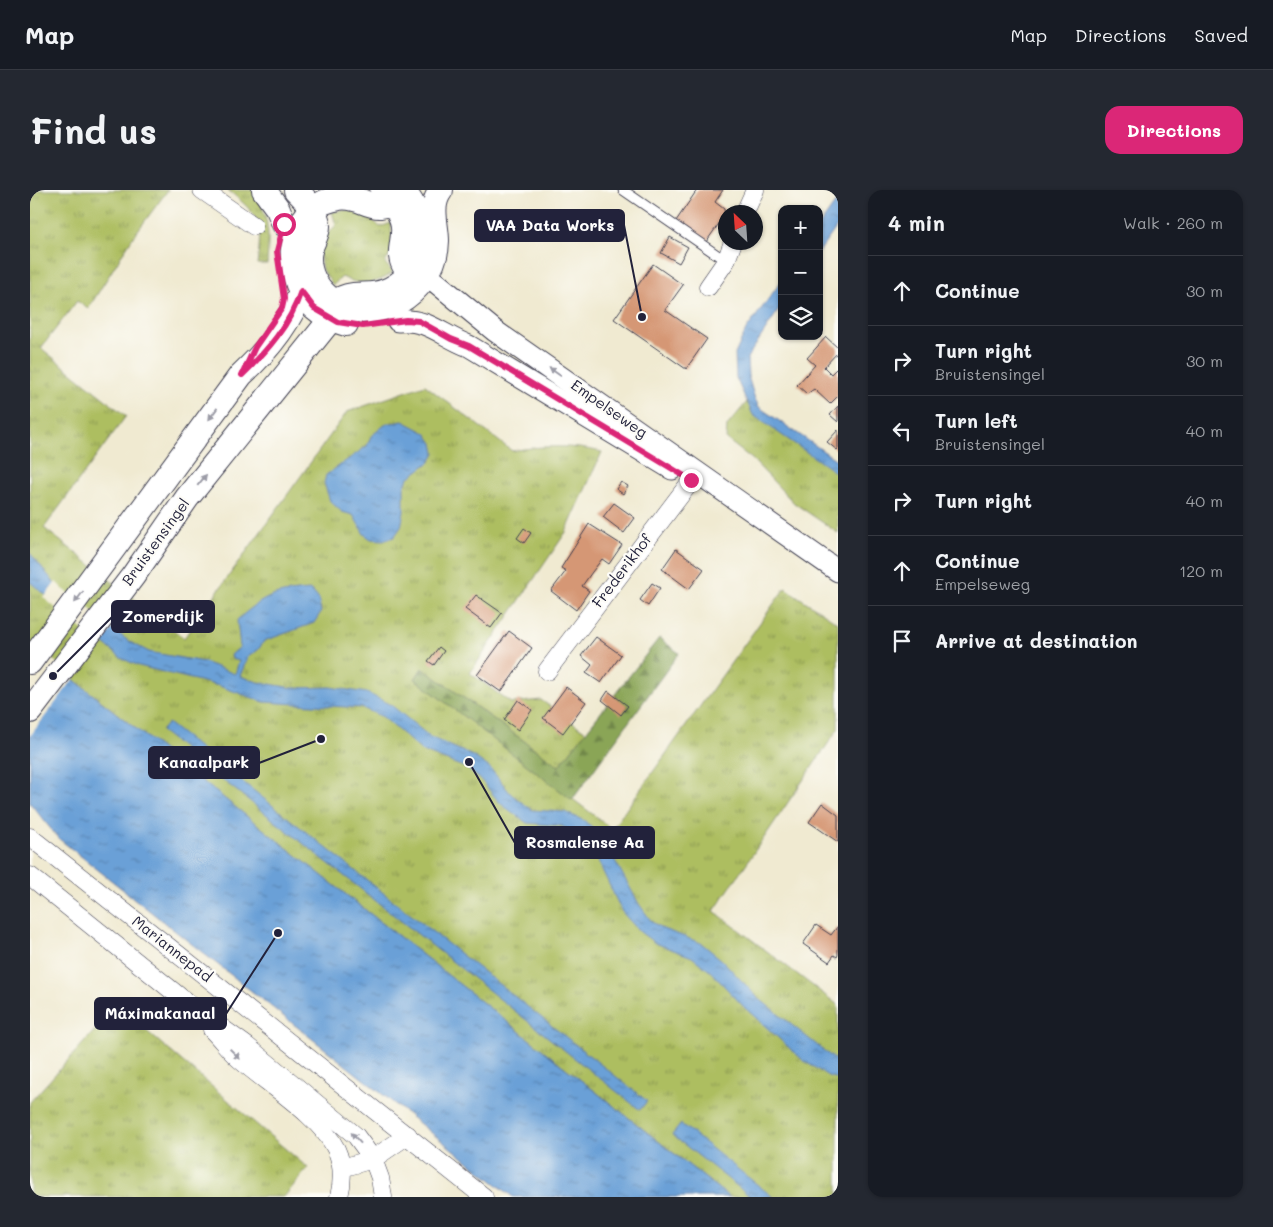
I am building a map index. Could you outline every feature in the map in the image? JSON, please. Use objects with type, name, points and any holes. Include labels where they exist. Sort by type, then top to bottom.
[{"type":"main road","points":[[264,190],[278,209],[338,198],[357,198],[379,206],[401,192]]},
{"type":"main road","points":[[427,218],[440,190]]},
{"type":"main road","points":[[298,204],[292,259],[294,274],[301,291],[307,300],[337,313],[377,325],[399,311],[437,243],[420,201],[401,192]]},
{"type":"main road","points":[[401,192],[398,212],[403,225],[401,256],[421,270]]},
{"type":"main road","points":[[298,204],[319,227],[310,249],[309,266],[316,285],[337,313]]},
{"type":"main road","name":"Bruistensingel","points":[[242,375],[255,347],[282,308],[284,299],[277,251],[298,204]]},
{"type":"main road","points":[[337,313],[346,295],[376,294],[389,290],[421,270]]},
{"type":"main road","name":"Bruistensingel","points":[[30,662],[242,375],[262,355],[294,312],[301,291]]},
{"type":"main road","name":"Bruistensingel","points":[[30,711],[133,576],[187,498],[266,398],[269,382],[337,313]]},
{"type":"street","points":[[202,190],[254,226]]},
{"type":"street","points":[[748,205],[755,190]]},
{"type":"street","points":[[708,287],[726,261],[730,250]]},
{"type":"street","name":"Empelseweg","points":[[421,270],[475,328],[495,331],[695,476],[838,571]]},
{"type":"street","name":"Empelseweg","points":[[399,311],[424,308],[454,330],[469,346],[695,476]]},
{"type":"street","name":"Frederikhof","points":[[547,671],[695,476]]},
{"type":"street","name":"Mariannepad","points":[[30,837],[484,1197]]},
{"type":"street","points":[[30,876],[190,1005],[248,1046],[348,1130],[373,1159],[380,1178],[383,1197]]},
{"type":"street","points":[[190,1005],[236,1057],[321,1128],[336,1149],[342,1168],[342,1184],[339,1197]]},
{"type":"street","points":[[342,1168],[373,1159],[408,1135]]},
{"type":"lane","points":[[623,190],[726,261]]},
{"type":"green space","points":[[30,190],[168,190],[133,237],[88,309],[77,301],[41,348],[126,416],[44,528],[184,638],[347,412],[425,385],[512,451],[557,447],[580,448],[602,452],[566,532],[470,673],[511,703],[541,700],[586,732],[559,766],[422,668],[415,679],[612,829],[785,588],[838,623],[838,729],[714,911],[838,1005],[838,1197],[729,1197],[30,645]]},
{"type":"green space","points":[[228,190],[254,190],[266,218],[267,264],[257,264],[260,239],[257,221],[247,207]]},
{"type":"green space","points":[[344,210],[364,215],[380,227],[391,223],[392,251],[385,263],[393,272],[381,280],[362,283],[342,277],[333,285],[322,270],[319,252],[328,234],[336,225],[332,212]]},
{"type":"green space","points":[[751,397],[751,403],[838,467],[838,533],[794,503],[752,459],[726,439],[727,426]]},
{"type":"green space","points":[[659,638],[679,653],[572,800],[415,679],[422,668],[559,766]]},
{"type":"green space","points":[[117,1006],[308,1168],[284,1197],[30,1197],[30,1102]]},
{"type":"water","points":[[838,199],[838,225],[823,246],[823,220]]},
{"type":"water","points":[[778,286],[778,311],[747,358],[748,376],[755,399],[759,407],[838,461],[838,474],[753,415],[736,378],[735,354],[746,330]]},
{"type":"water","points":[[403,421],[426,433],[433,443],[435,453],[431,461],[408,478],[404,488],[404,512],[401,527],[394,537],[383,540],[371,539],[364,534],[353,515],[342,512],[330,501],[324,483],[326,475],[367,446],[371,436],[386,424]]},
{"type":"water","points":[[30,553],[61,591],[130,642],[149,652],[204,662],[235,674],[239,661],[232,659],[231,655],[240,647],[237,620],[263,600],[288,592],[311,590],[318,598],[321,612],[314,623],[264,641],[258,650],[248,657],[240,676],[258,682],[293,688],[330,687],[367,693],[391,705],[430,737],[473,756],[490,768],[511,794],[532,810],[565,812],[585,821],[603,839],[639,904],[652,922],[663,929],[701,943],[722,960],[757,997],[838,1062],[838,1079],[828,1076],[804,1061],[745,1008],[711,972],[692,957],[655,943],[640,932],[622,912],[592,848],[577,833],[561,826],[527,823],[501,804],[480,779],[466,768],[422,751],[383,717],[362,708],[264,702],[219,686],[139,666],[121,658],[30,582]]},
{"type":"water","points":[[30,645],[729,1197],[513,1197],[151,912],[58,838],[30,803]]},
{"type":"water","points":[[168,723],[647,1101],[640,1110],[161,731]]},
{"type":"water","points":[[681,1124],[773,1197],[751,1197],[672,1135]]},
{"type":"pier","points":[[56,582],[114,627],[100,644],[44,598]]},
{"type":"pier","points":[[30,642],[75,677],[30,736]]},
{"type":"building","points":[[697,190],[723,190],[715,202],[719,205],[718,225],[706,242],[676,221]]},
{"type":"building","points":[[670,237],[688,247],[679,263],[661,253]]},
{"type":"building","points":[[653,264],[683,285],[665,310],[707,339],[686,369],[614,319]]},
{"type":"building","points":[[826,337],[838,348],[838,352],[824,367],[831,374],[836,369],[838,371],[838,396],[830,404],[814,389],[807,394],[797,385],[815,365],[807,358]]},
{"type":"building","points":[[838,406],[838,422],[830,415]]},
{"type":"building","points":[[838,430],[838,449],[837,450],[827,442]]},
{"type":"building","points":[[621,482],[628,486],[623,494],[616,489]]},
{"type":"building","points":[[614,503],[635,518],[624,533],[603,517]]},
{"type":"building","points":[[589,524],[622,545],[609,564],[602,559],[582,586],[589,591],[576,610],[551,591],[566,571],[561,568]]},
{"type":"building","points":[[524,528],[531,533],[524,543],[517,538]]},
{"type":"building","points":[[676,549],[704,569],[689,589],[662,569]]},
{"type":"building","points":[[652,583],[660,588],[648,606],[640,600]]},
{"type":"building","points":[[476,595],[502,613],[491,628],[465,609]]},
{"type":"building","points":[[509,631],[532,648],[501,692],[477,675]]},
{"type":"building","points":[[596,637],[621,655],[601,683],[586,673],[592,665],[581,656]]},
{"type":"building","points":[[439,647],[444,651],[434,665],[428,661]]},
{"type":"building","points":[[566,687],[586,702],[563,733],[543,718]]},
{"type":"building","points":[[608,691],[628,706],[621,715],[602,700]]},
{"type":"building","points":[[518,700],[532,710],[518,730],[504,720]]},
{"type":"building","points":[[822,803],[838,815],[838,842],[809,822]]},
{"type":"building","points":[[816,925],[831,935],[838,926],[838,955],[837,957],[834,955],[829,962],[803,944]]},
{"type":"place","name":"VAA Data Works","points":[[642,317]]},
{"type":"place","name":"Zomerdijk","points":[[53,676]]},
{"type":"place","name":"Kanaalpark","points":[[321,739]]},
{"type":"place","name":"Rosmalense Aa","points":[[469,762]]},
{"type":"place","name":"Máximakanaal","points":[[278,933]]},
{"type":"route","points":[[284,224],[277,251],[284,299],[282,308],[255,347],[242,375],[262,355],[294,312],[301,291],[314,308],[338,322],[363,326],[414,320],[434,328],[451,339],[469,346],[691,480]]}]
